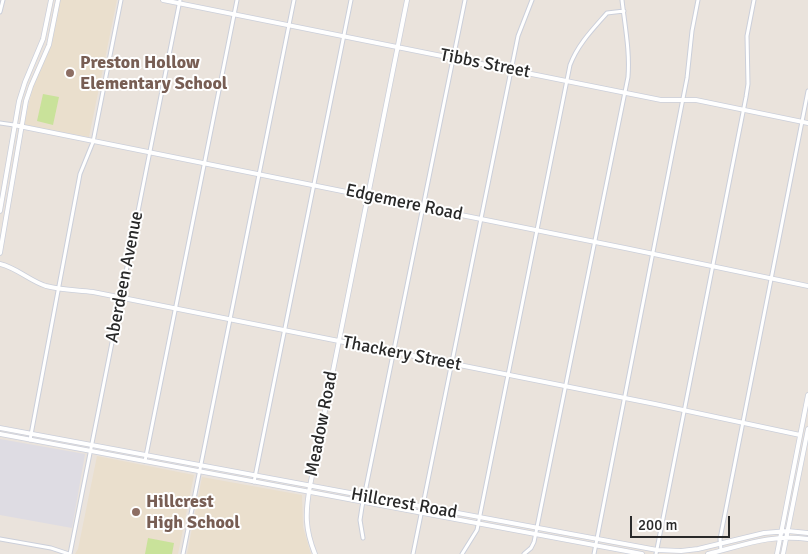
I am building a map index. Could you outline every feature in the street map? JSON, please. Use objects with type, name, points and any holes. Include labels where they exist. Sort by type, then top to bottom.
[{"type":"street","points":[[0,12],[3,0]]},
{"type":"street","points":[[0,211],[14,125],[23,88],[43,39],[51,0]]},
{"type":"street","points":[[0,253],[21,126],[31,86],[49,45],[58,0]]},
{"type":"street","points":[[30,440],[80,174],[93,142],[121,0]]},
{"type":"street","name":"Tibbs Street","points":[[163,0],[661,100],[696,100],[808,123]]},
{"type":"street","points":[[145,461],[237,0]]},
{"type":"street","points":[[183,554],[294,0]]},
{"type":"street","points":[[254,483],[350,0]]},
{"type":"street","name":"Meadow Road","points":[[315,554],[306,518],[308,493],[407,0]]},
{"type":"street","points":[[364,538],[360,520],[363,500],[465,0]]},
{"type":"street","points":[[413,554],[518,36],[532,0]]},
{"type":"street","points":[[524,554],[533,545],[625,93],[629,62],[622,0]]},
{"type":"street","points":[[594,554],[626,399],[683,101],[698,0]]},
{"type":"street","points":[[656,552],[748,84],[747,36],[754,0]]},
{"type":"street","name":"Aberdeen Avenue","points":[[69,554],[180,2]]},
{"type":"street","points":[[462,554],[474,537],[480,517],[567,81],[574,56],[586,37],[607,13],[624,11]]},
{"type":"street","points":[[721,550],[720,544],[808,91]]},
{"type":"street","name":"Edgemere Road","points":[[0,123],[808,286]]},
{"type":"street","name":"Thackery Street","points":[[0,264],[16,269],[42,284],[58,288],[120,298],[806,436]]},
{"type":"street","points":[[777,554],[808,395]]},
{"type":"street","name":"Hillcrest Road","points":[[0,428],[310,486],[421,514],[642,554]]},
{"type":"street","points":[[783,554],[808,429]]},
{"type":"street","name":"Hillcrest Road","points":[[0,434],[308,493],[422,507],[598,539],[656,552],[708,547],[752,535],[781,531],[808,533]]},
{"type":"street","points":[[708,554],[754,541],[786,537],[808,539]]},
{"type":"street","points":[[0,539],[51,548],[69,554]]},
{"type":"shaded area","name":"Preston Hollow Elementary School","points":[[60,0],[117,0],[89,137],[26,126],[24,124],[33,86],[51,46]]},
{"type":"shaded area","points":[[0,439],[85,454],[72,528],[0,515]]},
{"type":"shaded area","name":"Hillcrest High School","points":[[97,456],[194,475],[178,554],[75,554],[78,549]]},
{"type":"shaded area","points":[[202,477],[302,495],[303,527],[311,554],[187,554]]},
{"type":"green space","points":[[43,94],[59,97],[53,125],[37,121]]},
{"type":"green space","points":[[148,538],[174,543],[172,554],[145,554]]},
{"type":"place","name":"Preston Hollow Elementary School","points":[[70,73]]},
{"type":"place","name":"Hillcrest High School","points":[[136,512]]}]
